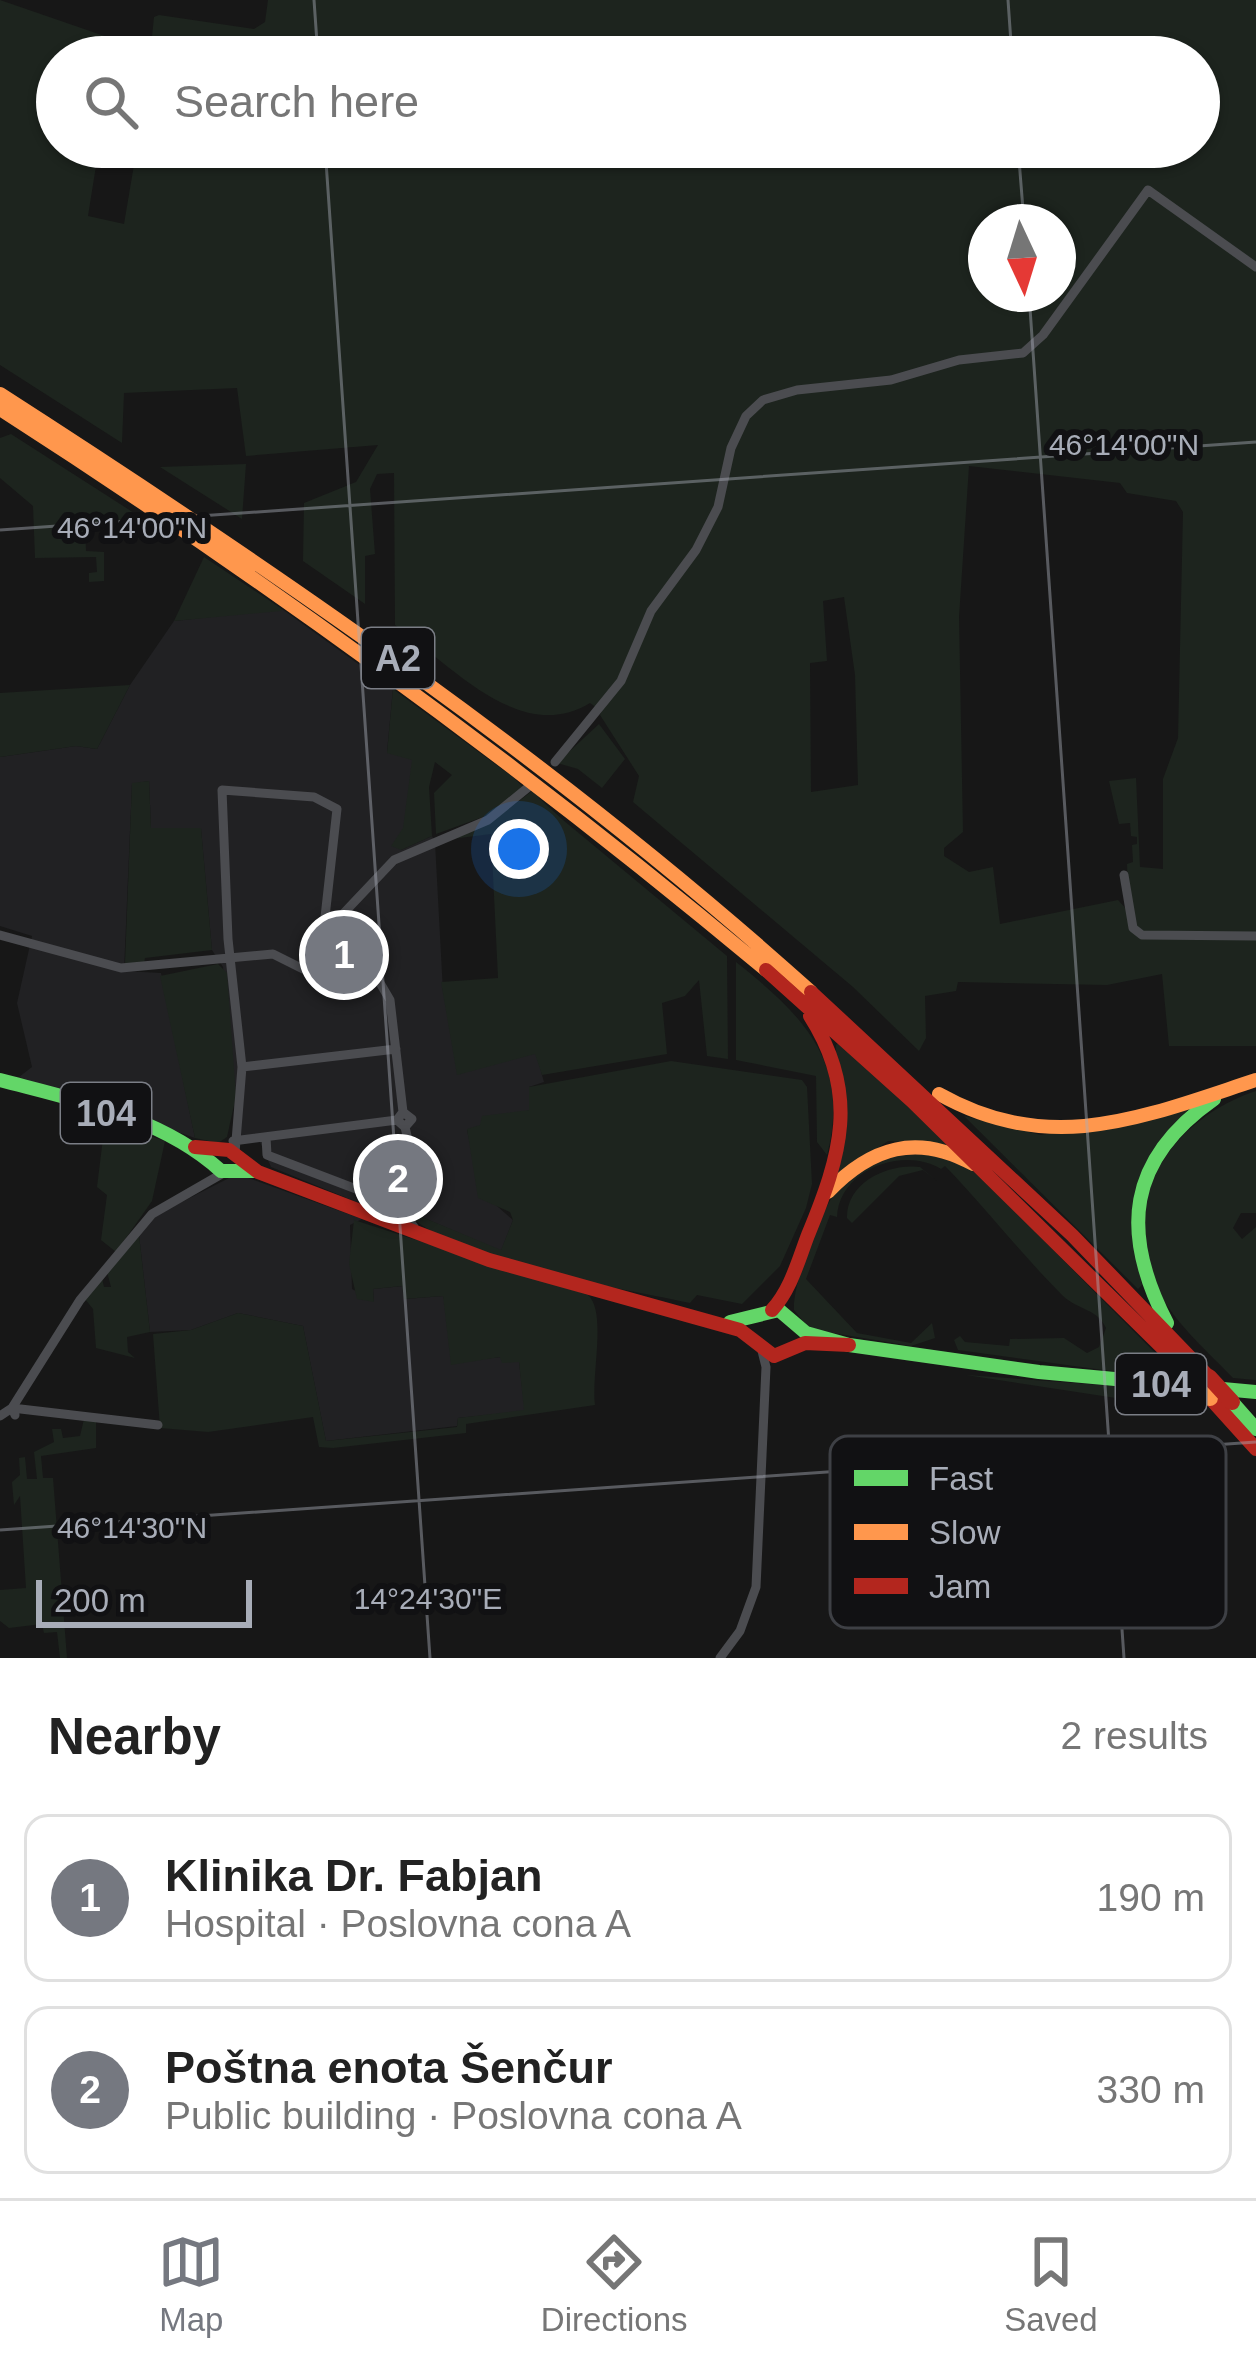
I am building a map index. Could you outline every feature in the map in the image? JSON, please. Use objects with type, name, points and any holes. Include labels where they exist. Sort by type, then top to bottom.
[{"type":"main road","name":"A2","points":[[0,394],[239,547],[487,723],[700,893],[907,1076],[1173,1339],[1256,1430]]},
{"type":"main road","name":"A2","points":[[0,409],[364,648],[558,794],[794,990],[1004,1185],[1256,1449]]},
{"type":"main road","points":[[758,1346],[765,1314],[794,1270],[842,1139],[844,1090],[832,1051],[794,990]]},
{"type":"main road","points":[[907,1076],[995,1124],[1052,1132],[1106,1126],[1249,1083]]},
{"type":"main road","name":"104","points":[[0,1081],[196,1147],[445,1244],[713,1320],[758,1346],[787,1352],[806,1343],[849,1345],[1039,1372],[1256,1392]]},
{"type":"main road","points":[[1173,1339],[1137,1255],[1139,1186],[1174,1127],[1249,1083]]},
{"type":"main road","points":[[824,1198],[865,1157],[917,1143],[961,1156],[1004,1185]]},
{"type":"main road","points":[[787,1352],[796,1322],[794,1270]]},
{"type":"main road","name":"104","points":[[713,1320],[765,1314],[849,1345]]},
{"type":"street","points":[[555,762],[621,681],[651,611],[696,550],[718,507],[731,448],[746,416],[763,400],[797,390],[891,380],[959,360],[1023,353],[1043,334],[1148,190],[1256,267]]},
{"type":"street","points":[[302,966],[364,886],[408,851],[488,820],[531,785]]},
{"type":"street","points":[[225,1160],[242,1067],[221,790],[314,797],[337,809],[323,935]]},
{"type":"street","points":[[1124,875],[1132,928],[1142,935],[1256,936]]},
{"type":"street","points":[[0,935],[121,968],[280,954],[325,980],[368,975],[385,984],[402,1120],[413,1162],[398,1205]]},
{"type":"street","points":[[242,1067],[396,1049]]},
{"type":"street","points":[[14,1412],[80,1300],[152,1214],[225,1160],[266,1137],[402,1120]]},
{"type":"street","points":[[266,1137],[267,1156],[398,1205],[409,1224],[445,1244]]},
{"type":"street","points":[[720,1658],[744,1623],[756,1587],[765,1394],[758,1346]]},
{"type":"street","points":[[765,1394],[787,1352]]},
{"type":"street","points":[[0,1416],[14,1412],[158,1425]]},
{"type":"shaded area","points":[[0,0],[104,36],[36,36],[36,168],[96,168],[88,216],[124,224],[133,168],[1220,168],[1220,36],[152,36],[154,17],[159,15],[254,29],[265,22],[268,0],[1256,0],[1256,1046],[1169,1046],[1162,974],[1107,985],[958,982],[956,991],[925,996],[926,1038],[919,1051],[853,987],[633,802],[639,776],[600,715],[608,698],[597,708],[590,703],[564,714],[512,707],[462,678],[395,625],[394,473],[377,474],[370,489],[375,554],[365,556],[365,604],[303,561],[304,503],[356,482],[378,445],[246,456],[237,388],[124,393],[122,443],[0,365]],"holes":[[[969,466],[1120,483],[1127,493],[1176,501],[1183,512],[1178,738],[1163,779],[1163,869],[1140,867],[1136,778],[1109,781],[1119,824],[1130,823],[1131,836],[1137,837],[1137,844],[1132,845],[1133,862],[1127,864],[1129,912],[1118,900],[1000,924],[993,867],[969,872],[944,856],[944,848],[963,832],[959,617]],[[844,597],[855,675],[858,785],[811,792],[810,663],[827,661],[823,601]]]},
{"type":"shaded area","points":[[11,434],[145,520],[85,523],[86,551],[104,552],[104,581],[89,582],[89,573],[97,572],[96,557],[35,558],[33,506],[0,478],[0,438]]},
{"type":"shaded area","points":[[246,464],[242,519],[160,467]]},
{"type":"shaded area","points":[[204,557],[282,609],[281,611],[174,621]]},
{"type":"shaded area","points":[[282,609],[393,689],[387,752],[413,759],[401,850],[432,836],[435,842],[443,992],[536,1053],[544,1082],[529,1087],[530,1110],[467,1130],[481,1192],[513,1220],[501,1251],[410,1212],[419,1164],[405,1213],[390,1207],[386,1214],[271,1167],[260,1142],[236,1136],[223,967],[212,950],[201,829],[151,828],[149,781],[132,784],[124,971],[161,973],[195,1138],[19,1077],[32,1067],[17,1003],[32,936],[0,926],[0,757],[76,746],[97,749],[130,685],[174,621]]},
{"type":"shaded area","points":[[130,685],[97,749],[76,746],[0,757],[0,693]]},
{"type":"shaded area","points":[[393,689],[523,787],[491,814],[436,834],[434,793],[452,775],[435,762],[429,787],[432,836],[401,850],[391,846],[403,828],[412,760],[387,753]]},
{"type":"shaded area","points":[[599,724],[625,759],[602,788],[578,769],[557,763]]},
{"type":"shaded area","points":[[149,781],[151,828],[201,828],[212,950],[145,958],[144,964],[125,963],[132,783]]},
{"type":"shaded area","points":[[536,788],[539,798],[563,820],[727,956],[728,1059],[707,1056],[699,980],[685,996],[662,1003],[667,1054],[542,1075],[535,1054],[457,1075],[441,982],[498,978],[491,834],[452,839],[491,822]]},
{"type":"shaded area","points":[[736,962],[782,1002],[816,1044],[832,1094],[827,1155],[817,1142],[816,1076],[736,1060]]},
{"type":"shaded area","points":[[218,964],[227,973],[236,1096],[227,1137],[218,1143],[195,1138],[160,976]]},
{"type":"shaded area","points":[[841,1041],[950,1145],[888,1141],[838,1176],[836,1045]]},
{"type":"shaded area","points":[[671,1061],[802,1080],[807,1087],[812,1184],[806,1208],[780,1266],[742,1304],[697,1295],[690,1303],[536,1271],[464,1247],[405,1213],[423,1163],[428,1166],[410,1212],[501,1250],[513,1220],[510,1212],[478,1198],[467,1129],[480,1125],[482,1116],[529,1110],[529,1087]]},
{"type":"shaded area","points":[[1256,1091],[1256,1213],[1241,1213],[1233,1228],[1242,1239],[1256,1227],[1256,1380],[1233,1378],[1175,1317],[1147,1261],[1143,1229],[1147,1198],[1175,1144],[1225,1104]]},
{"type":"shaded area","points":[[1193,1102],[1138,1186],[1132,1225],[1142,1285],[1138,1289],[964,1116],[1041,1135]]},
{"type":"shaded area","points":[[115,1124],[165,1141],[152,1201],[116,1252],[101,1240],[107,1195],[97,1187],[103,1138],[110,1138]]},
{"type":"shaded area","points":[[909,1146],[967,1163],[1183,1381],[958,1350],[954,1340],[960,1336],[965,1342],[1009,1346],[1010,1339],[1064,1338],[1087,1353],[1099,1347],[1106,1328],[1098,1317],[1063,1296],[945,1166],[941,1169],[926,1162],[892,1161],[876,1166],[849,1186],[837,1217],[830,1215],[806,1279],[857,1333],[911,1343],[932,1323],[935,1338],[911,1346],[809,1329],[794,1310],[795,1297],[804,1260],[830,1201],[854,1171]]},
{"type":"shaded area","points":[[920,1167],[937,1181],[923,1170],[899,1176],[852,1223],[847,1218],[861,1185],[895,1168]]},
{"type":"shaded area","points":[[237,1174],[362,1219],[350,1225],[352,1289],[374,1301],[373,1289],[403,1286],[405,1299],[443,1296],[463,1361],[501,1357],[519,1362],[525,1411],[458,1418],[457,1426],[326,1441],[303,1326],[238,1313],[191,1330],[150,1332],[139,1235],[154,1216]]},
{"type":"shaded area","points":[[354,1220],[588,1295],[598,1329],[595,1405],[466,1424],[466,1433],[333,1448],[319,1447],[313,1417],[208,1432],[160,1428],[153,1334],[191,1330],[238,1313],[303,1326],[326,1441],[457,1427],[458,1418],[524,1410],[519,1362],[502,1363],[500,1357],[451,1365],[443,1296],[404,1299],[402,1286],[373,1289],[374,1302],[357,1299],[349,1264]]},
{"type":"shaded area","points":[[139,1235],[150,1332],[127,1337],[128,1352],[135,1358],[96,1348],[93,1309],[85,1299],[102,1278],[104,1287],[111,1287],[107,1272]]},
{"type":"shaded area","points":[[966,1375],[1184,1391],[1201,1411]]},
{"type":"shaded area","points":[[84,1419],[96,1420],[96,1448],[41,1456],[43,1478],[53,1478],[67,1658],[60,1658],[57,1632],[44,1633],[42,1624],[9,1628],[0,1621],[0,1590],[26,1588],[20,1496],[14,1505],[12,1482],[20,1475],[19,1458],[25,1457],[27,1479],[37,1479],[34,1452],[54,1442],[52,1429],[61,1429],[63,1438],[80,1436]]},
{"type":"traffic: fast","points":[[0,1080],[145,1124],[198,1152],[221,1171],[254,1171]]},
{"type":"traffic: fast","points":[[1167,1323],[1142,1258],[1140,1200],[1163,1147],[1214,1099]]},
{"type":"traffic: fast","points":[[730,1322],[779,1310],[806,1333],[849,1345],[1039,1372],[1256,1392]]},
{"type":"traffic: fast","points":[[1232,1402],[1256,1429]]},
{"type":"traffic: slow","points":[[0,394],[418,677],[619,829],[811,992]]},
{"type":"traffic: slow","points":[[0,409],[392,678],[581,820],[766,970]]},
{"type":"traffic: slow","points":[[939,1094],[980,1113],[1020,1124],[1059,1127],[1136,1117],[1256,1080]]},
{"type":"traffic: slow","points":[[828,1192],[861,1164],[896,1150],[933,1149],[973,1164]]},
{"type":"traffic: slow","points":[[1188,1373],[1210,1398]]},
{"type":"traffic: jam","points":[[766,970],[912,1101],[1188,1373]]},
{"type":"traffic: jam","points":[[811,992],[1072,1235],[1209,1377]]},
{"type":"traffic: jam","points":[[772,1310],[789,1284],[820,1206],[840,1125],[835,1072],[810,1016]]},
{"type":"traffic: jam","points":[[195,1147],[229,1150],[258,1172],[489,1260],[740,1330],[774,1356],[805,1343],[849,1345]]},
{"type":"traffic: jam","points":[[1209,1377],[1232,1402]]},
{"type":"traffic: jam","points":[[1210,1398],[1256,1449]]},
{"type":"place","name":"Klinika Dr. Fabjan","points":[[344,955]]},
{"type":"place","name":"Poštna enota Šenčur","points":[[398,1179]]}]
